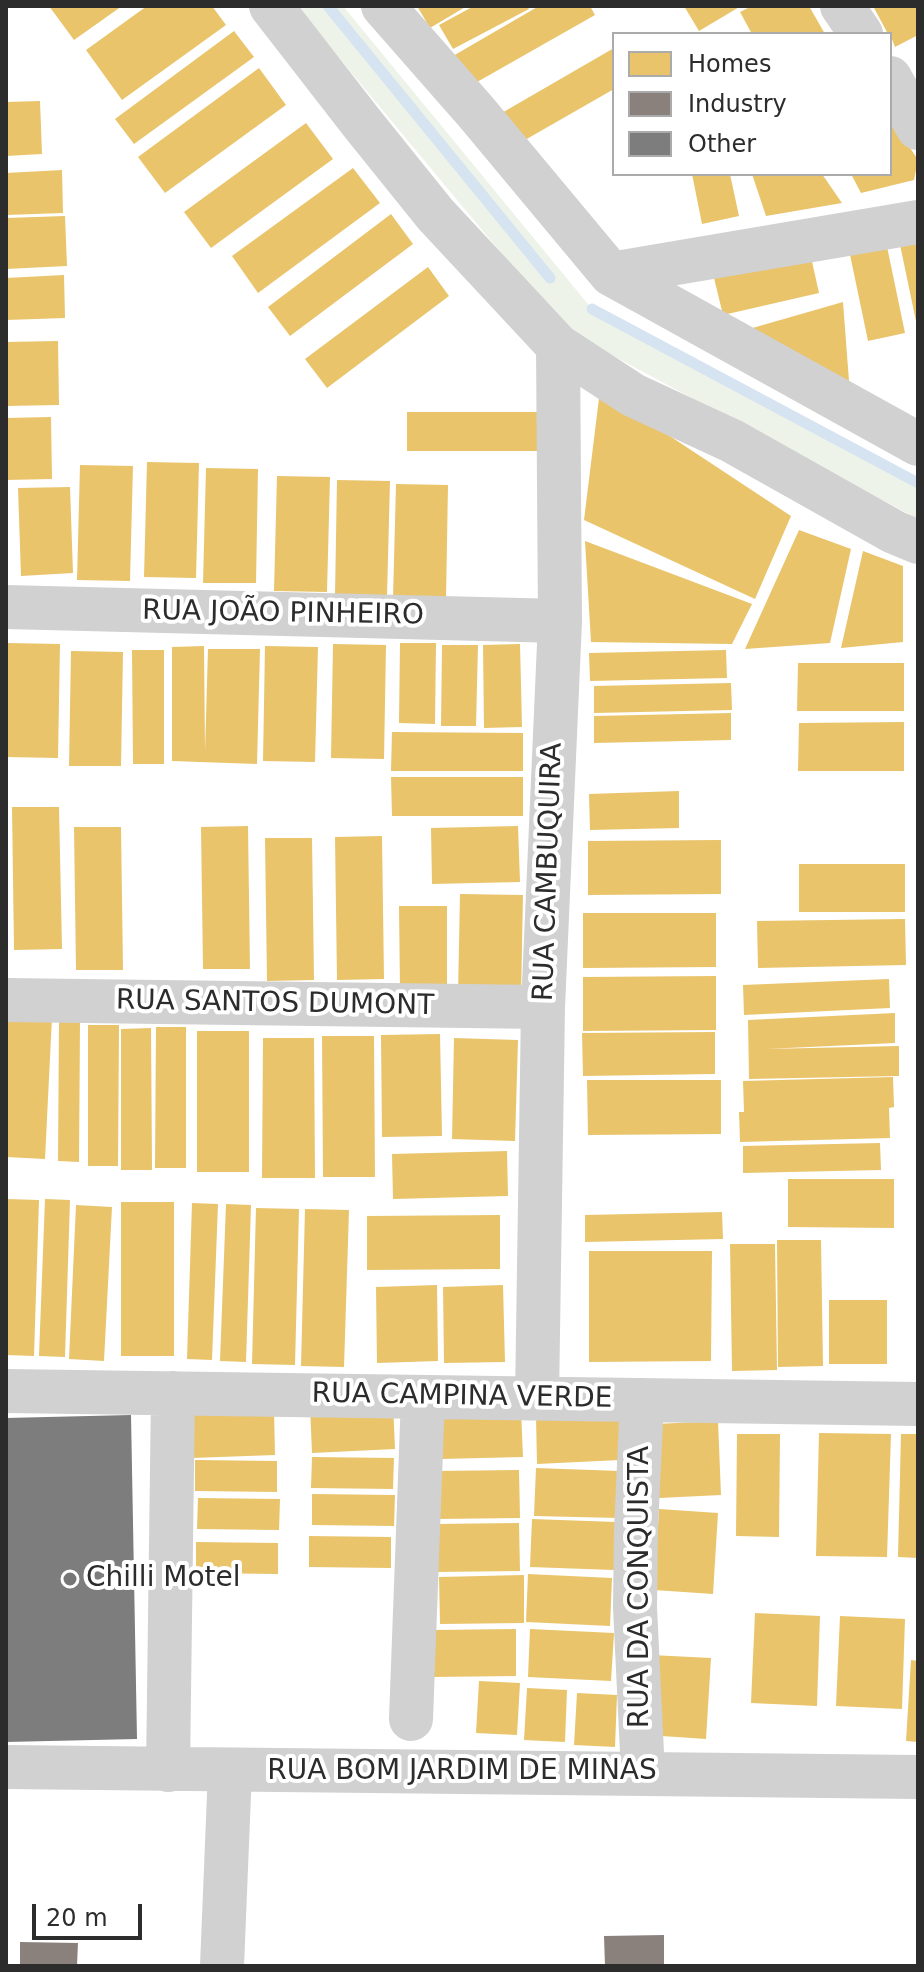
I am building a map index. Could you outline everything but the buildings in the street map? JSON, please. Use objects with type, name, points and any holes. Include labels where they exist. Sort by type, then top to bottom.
[{"type":"street","points":[[271,6],[435,214],[558,346],[633,395],[732,441],[894,532],[918,542]]},
{"type":"street","points":[[383,6],[611,274],[918,444]]},
{"type":"street","points":[[842,6],[860,32]]},
{"type":"street","points":[[892,82],[918,128]]},
{"type":"street","points":[[611,274],[918,222]]},
{"type":"street","name":"RUA CAMBUQUIRA","points":[[537,1398],[543,1007],[560,621],[558,346]]},
{"type":"street","name":"RUA JOÃO PINHEIRO","points":[[6,607],[560,621]]},
{"type":"street","name":"RUA SANTOS DUMONT","points":[[6,1000],[543,1007]]},
{"type":"street","name":"RUA CAMPINA VERDE","points":[[6,1391],[918,1404]]},
{"type":"street","points":[[168,1770],[173,1393]]},
{"type":"street","points":[[411,1719],[423,1397]]},
{"type":"street","name":"RUA DA CONQUISTA","points":[[642,1400],[635,1607],[643,1774]]},
{"type":"street","name":"RUA BOM JARDIM DE MINAS","points":[[6,1767],[918,1777]]},
{"type":"street","points":[[222,1966],[230,1770]]},
{"type":"shaded area","points":[[296,6],[343,6],[592,309],[918,481],[918,519],[561,328]]},
{"type":"waterway","points":[[328,6],[550,278]]},
{"type":"waterway","points":[[592,309],[918,483]]},
{"type":"place","name":"Chilli Motel","points":[[70,1579]]}]
